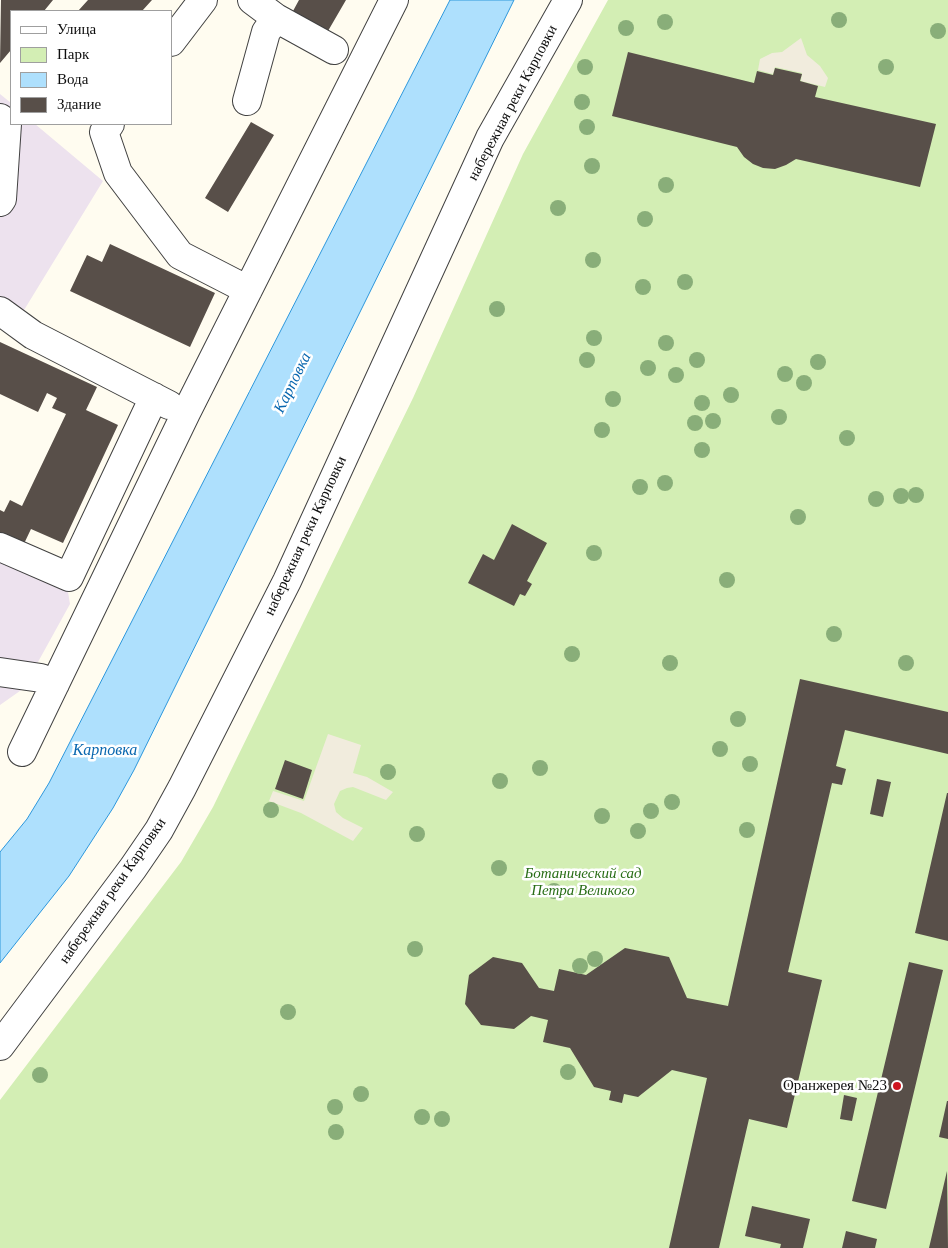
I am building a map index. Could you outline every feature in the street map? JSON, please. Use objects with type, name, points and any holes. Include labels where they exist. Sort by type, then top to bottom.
[{"type":"street","points":[[172,41],[203,0]]},
{"type":"street","points":[[252,0],[276,18],[334,50]]},
{"type":"street","points":[[22,752],[186,413],[394,0]]},
{"type":"street","name":"набережная реки Карповки","points":[[0,1046],[133,868],[182,788],[287,581],[490,138],[568,0]]},
{"type":"street","points":[[246,101],[266,32],[276,18]]},
{"type":"street","points":[[0,118],[7,124],[2,199],[0,202]]},
{"type":"street","points":[[109,125],[104,132],[118,173],[180,255],[248,290]]},
{"type":"street","points":[[0,312],[34,335],[186,413]]},
{"type":"street","points":[[0,547],[69,577],[154,397]]},
{"type":"street","points":[[0,672],[41,678],[55,684]]},
{"type":"shaded area","points":[[801,38],[807,55],[820,66],[828,78],[825,87],[801,81],[802,73],[775,67],[773,74],[758,70],[760,59],[772,53],[782,52]]},
{"type":"shaded area","points":[[0,94],[10,102],[10,125],[36,125],[103,181],[10,333],[0,329]]},
{"type":"shaded area","points":[[0,562],[68,592],[70,604],[38,662],[28,666],[27,686],[0,705]]},
{"type":"shaded area","points":[[328,734],[361,745],[353,773],[367,777],[393,792],[386,800],[353,787],[340,791],[334,804],[336,812],[343,818],[363,828],[353,841],[301,813],[269,801],[273,791],[304,801]]},
{"type":"green space","name":"Ботанический сад Петра Великого","points":[[608,0],[948,0],[948,1248],[0,1248],[0,1100],[181,862],[213,807],[413,398],[523,154]]},
{"type":"water","name":"Карповка","points":[[450,0],[514,0],[134,770],[113,808],[69,876],[0,963],[0,852],[27,819],[49,783]]},
{"type":"building","points":[[1,0],[53,0],[45,10],[10,10],[10,51],[0,63]]},
{"type":"building","points":[[88,0],[152,0],[143,10],[79,10]]},
{"type":"building","points":[[299,0],[346,0],[328,31],[293,11]]},
{"type":"building","points":[[628,52],[754,83],[757,71],[773,75],[775,68],[802,74],[800,81],[818,86],[815,97],[936,124],[920,187],[796,159],[775,169],[763,168],[753,164],[744,157],[737,147],[612,116]]},
{"type":"building","points":[[251,122],[274,135],[228,212],[205,198]]},
{"type":"building","points":[[110,244],[215,293],[190,347],[70,291],[87,255],[102,262]]},
{"type":"building","points":[[0,342],[97,387],[86,410],[118,425],[63,543],[31,529],[21,550],[0,540],[0,510],[4,512],[10,500],[22,506],[66,414],[52,408],[57,398],[47,393],[38,412],[0,394]]},
{"type":"building","points":[[512,524],[547,543],[527,581],[532,584],[525,596],[520,594],[514,606],[468,583],[483,554],[494,560]]},
{"type":"building","points":[[800,679],[948,712],[948,754],[845,730],[836,766],[846,769],[842,785],[832,783],[788,972],[822,980],[787,1128],[749,1119],[719,1248],[669,1248],[707,1078],[672,1070],[638,1097],[624,1094],[622,1103],[609,1100],[611,1091],[594,1087],[570,1048],[543,1042],[548,1020],[531,1016],[514,1029],[481,1025],[465,1004],[469,975],[493,957],[522,963],[539,988],[554,991],[559,969],[586,975],[625,948],[669,957],[687,998],[728,1006]]},
{"type":"building","points":[[285,760],[312,770],[303,799],[275,789]]},
{"type":"building","points":[[877,779],[891,782],[883,817],[870,814]]},
{"type":"building","points":[[948,793],[948,941],[915,933]]},
{"type":"building","name":"Оранжерея №23","points":[[909,962],[943,970],[886,1209],[852,1201]]},
{"type":"building","points":[[844,1095],[857,1098],[852,1121],[840,1119]]},
{"type":"building","points":[[948,1101],[948,1139],[939,1137]]},
{"type":"building","points":[[947,1171],[948,1248],[929,1248]]},
{"type":"building","points":[[752,1206],[810,1219],[803,1248],[780,1248],[781,1244],[745,1236]]},
{"type":"building","points":[[846,1231],[877,1239],[875,1248],[842,1248]]},
{"type":"place","name":"Оранжерея №23","points":[[897,1086]]}]
